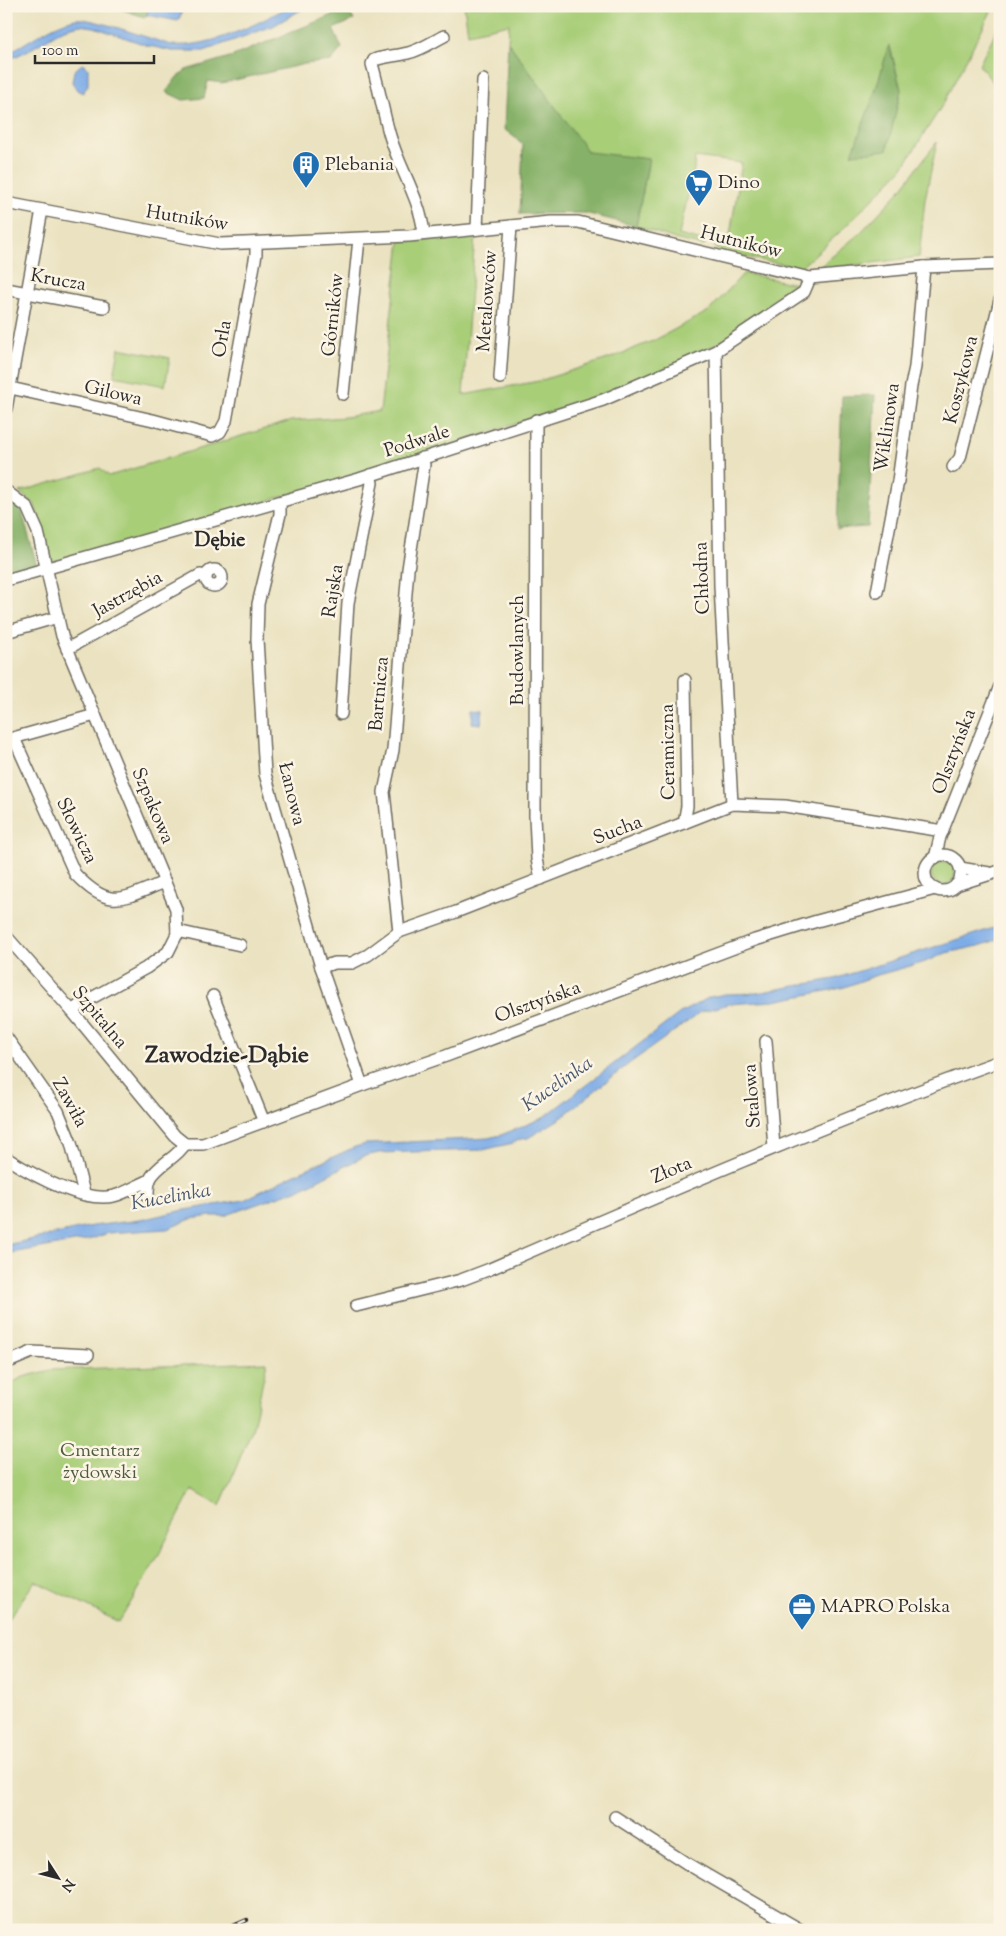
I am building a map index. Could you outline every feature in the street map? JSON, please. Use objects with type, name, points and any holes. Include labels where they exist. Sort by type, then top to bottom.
[{"type":"street","points":[[424,234],[419,205],[406,181],[390,136],[372,64],[374,60],[408,53],[444,36]]},
{"type":"street","points":[[477,229],[483,80]]},
{"type":"street","name":"Hutników","points":[[6,203],[220,244],[359,239],[551,222],[578,222],[810,278],[924,267],[1000,264]]},
{"type":"street","points":[[6,409],[8,388],[28,293],[42,210]]},
{"type":"street","name":"Metalowców","points":[[500,378],[511,226]]},
{"type":"street","name":"Górników","points":[[343,394],[359,239]]},
{"type":"street","name":"Orla","points":[[212,436],[220,432],[226,421],[256,254],[256,243]]},
{"type":"street","name":"Wiklinowa","points":[[877,592],[898,481],[915,367],[924,267]]},
{"type":"street","name":"Podwale","points":[[6,580],[370,476],[536,420],[603,400],[716,352],[804,292],[810,278]]},
{"type":"street","name":"Krucza","points":[[6,290],[104,307]]},
{"type":"street","name":"Koszykowa","points":[[953,467],[960,458],[1000,300]]},
{"type":"street","name":"Chłodna","points":[[716,352],[720,586],[732,804]]},
{"type":"street","name":"Gilowa","points":[[8,388],[212,436]]},
{"type":"street","name":"Budowlanych","points":[[536,420],[535,816],[537,858],[541,879]]},
{"type":"street","name":"Bartnicza","points":[[399,932],[384,792],[393,750],[408,568],[423,474],[422,458]]},
{"type":"street","name":"Rajska","points":[[341,714],[348,603],[372,483],[370,476]]},
{"type":"street","name":"Szpakowa","points":[[6,491],[27,507],[38,532],[48,567],[62,636],[176,909],[177,932]]},
{"type":"street","name":"Łanowa","points":[[280,502],[280,514],[258,604],[257,639],[265,774],[321,967],[362,1085]]},
{"type":"street","name":"Jastrzębia","points":[[68,649],[200,575],[206,576]]},
{"type":"street","points":[[6,632],[58,617]]},
{"type":"street","name":"Ceramiczna","points":[[684,823],[687,806],[685,680]]},
{"type":"street","name":"Olsztyńska","points":[[935,858],[938,843],[1000,686]]},
{"type":"street","points":[[10,739],[95,715]]},
{"type":"street","name":"Słowicza","points":[[10,739],[75,874],[88,887],[107,899],[118,900],[165,882]]},
{"type":"street","name":"Sucha","points":[[321,967],[335,963],[352,963],[368,955],[399,932],[732,804],[785,806],[943,831]]},
{"type":"street","points":[[943,831],[948,856]]},
{"type":"street","points":[[956,885],[960,874],[957,862],[948,856],[935,858],[928,864],[925,875],[930,885],[935,889],[946,890],[995,872]]},
{"type":"street","points":[[960,868],[995,872]]},
{"type":"street","name":"Olsztyńska","points":[[904,896],[925,875]]},
{"type":"street","name":"Olsztyńska","points":[[185,1144],[203,1144],[446,1056],[755,940],[904,896],[935,889]]},
{"type":"street","points":[[72,1012],[81,1004],[146,968],[168,952],[177,932],[240,946]]},
{"type":"street","name":"Szpitalna","points":[[6,936],[175,1136],[185,1144]]},
{"type":"street","points":[[213,996],[264,1122]]},
{"type":"street","name":"Zawiła","points":[[6,1037],[58,1111],[71,1143],[84,1193]]},
{"type":"street","name":"Stalowa","points":[[766,1040],[774,1148]]},
{"type":"street","name":"Złota","points":[[356,1306],[461,1280],[774,1148],[893,1100],[1000,1061]]},
{"type":"street","points":[[6,1158],[26,1171],[72,1192],[84,1193],[91,1197],[113,1196],[150,1180],[160,1167],[180,1153],[185,1144]]},
{"type":"street","points":[[148,1196],[150,1180]]},
{"type":"street","points":[[6,1363],[32,1352],[88,1355]]},
{"type":"street","points":[[615,1817],[686,1863],[801,1930]]},
{"type":"green space","points":[[112,6],[149,6],[147,15],[144,17]]},
{"type":"green space","points":[[464,6],[994,6],[943,104],[902,169],[839,233],[801,267],[716,250],[714,244],[728,247],[742,163],[695,157],[679,235],[706,242],[704,246],[678,240],[636,226],[649,159],[588,153],[508,42],[509,24],[468,33]],"holes":[[[890,46],[901,90],[876,89]]]},
{"type":"green space","points":[[347,9],[354,20],[333,29],[342,48],[331,61],[305,64],[222,83],[208,81],[204,98],[183,100],[166,92],[177,77],[186,70],[233,56]]},
{"type":"green space","points":[[1000,23],[1000,91],[979,65]]},
{"type":"green space","points":[[508,42],[588,152],[649,159],[636,226],[585,213],[520,214],[523,144],[504,129]]},
{"type":"green space","points":[[889,45],[901,90],[887,150],[852,154],[876,89]]},
{"type":"green space","points":[[937,142],[925,199],[919,257],[816,270],[860,233],[897,194]]},
{"type":"green space","points":[[475,235],[463,395],[539,381],[608,359],[655,340],[709,311],[744,273],[796,284],[790,298],[729,337],[651,376],[570,406],[402,461],[58,563],[51,560],[34,503],[19,492],[100,468],[109,476],[291,421],[346,417],[380,411],[400,241]]},
{"type":"green space","points":[[119,348],[170,358],[165,386],[114,376]]},
{"type":"green space","points":[[875,395],[868,527],[837,529],[842,396]]},
{"type":"green space","points":[[6,497],[21,508],[37,566],[6,575]]},
{"type":"green space","points":[[943,861],[951,865],[955,873],[951,881],[943,885],[935,881],[931,873],[935,865]]},
{"type":"green space","name":"Cmentarz żydowski","points":[[267,1362],[253,1427],[220,1506],[192,1490],[155,1562],[119,1622],[35,1581],[6,1623],[6,1386],[23,1377],[51,1370]]},
{"type":"water","points":[[149,6],[185,6],[178,21],[147,15]]},
{"type":"water","points":[[290,6],[308,6],[273,26],[204,51],[172,51],[149,46],[94,27],[80,25],[64,29],[6,61],[6,54],[48,29],[75,19],[94,21],[172,45],[187,45],[218,39],[248,27]]},
{"type":"water","points":[[82,64],[88,68],[88,85],[83,93],[77,90],[72,82],[74,71]]},
{"type":"water","points":[[473,709],[483,710],[481,724],[472,723]]},
{"type":"water","points":[[1000,926],[1000,939],[979,946],[946,953],[925,962],[874,976],[842,988],[774,1001],[729,1004],[701,1012],[630,1063],[558,1120],[528,1138],[513,1143],[483,1150],[379,1153],[365,1156],[302,1188],[224,1216],[191,1219],[167,1229],[108,1233],[92,1239],[6,1254],[6,1245],[92,1226],[140,1220],[244,1200],[295,1174],[355,1147],[366,1144],[488,1138],[501,1135],[543,1118],[680,1013],[710,997],[725,994],[756,993],[834,979]]},
{"type":"railway","points":[[224,1930],[247,1920]]},
{"type":"place","name":"Plebania","points":[[306,189]]},
{"type":"place","name":"Dino","points":[[699,207]]},
{"type":"place","name":"MAPRO Polska","points":[[802,1631]]},
{"type":"district","name":"Dębie","points":[[220,541]]},
{"type":"district","name":"Zawodzie-Dąbie","points":[[227,1056]]},
{"type":"water label","name":"Kucelinka","points":[[558,1085]]},
{"type":"water label","name":"Kucelinka","points":[[171,1198]]}]
